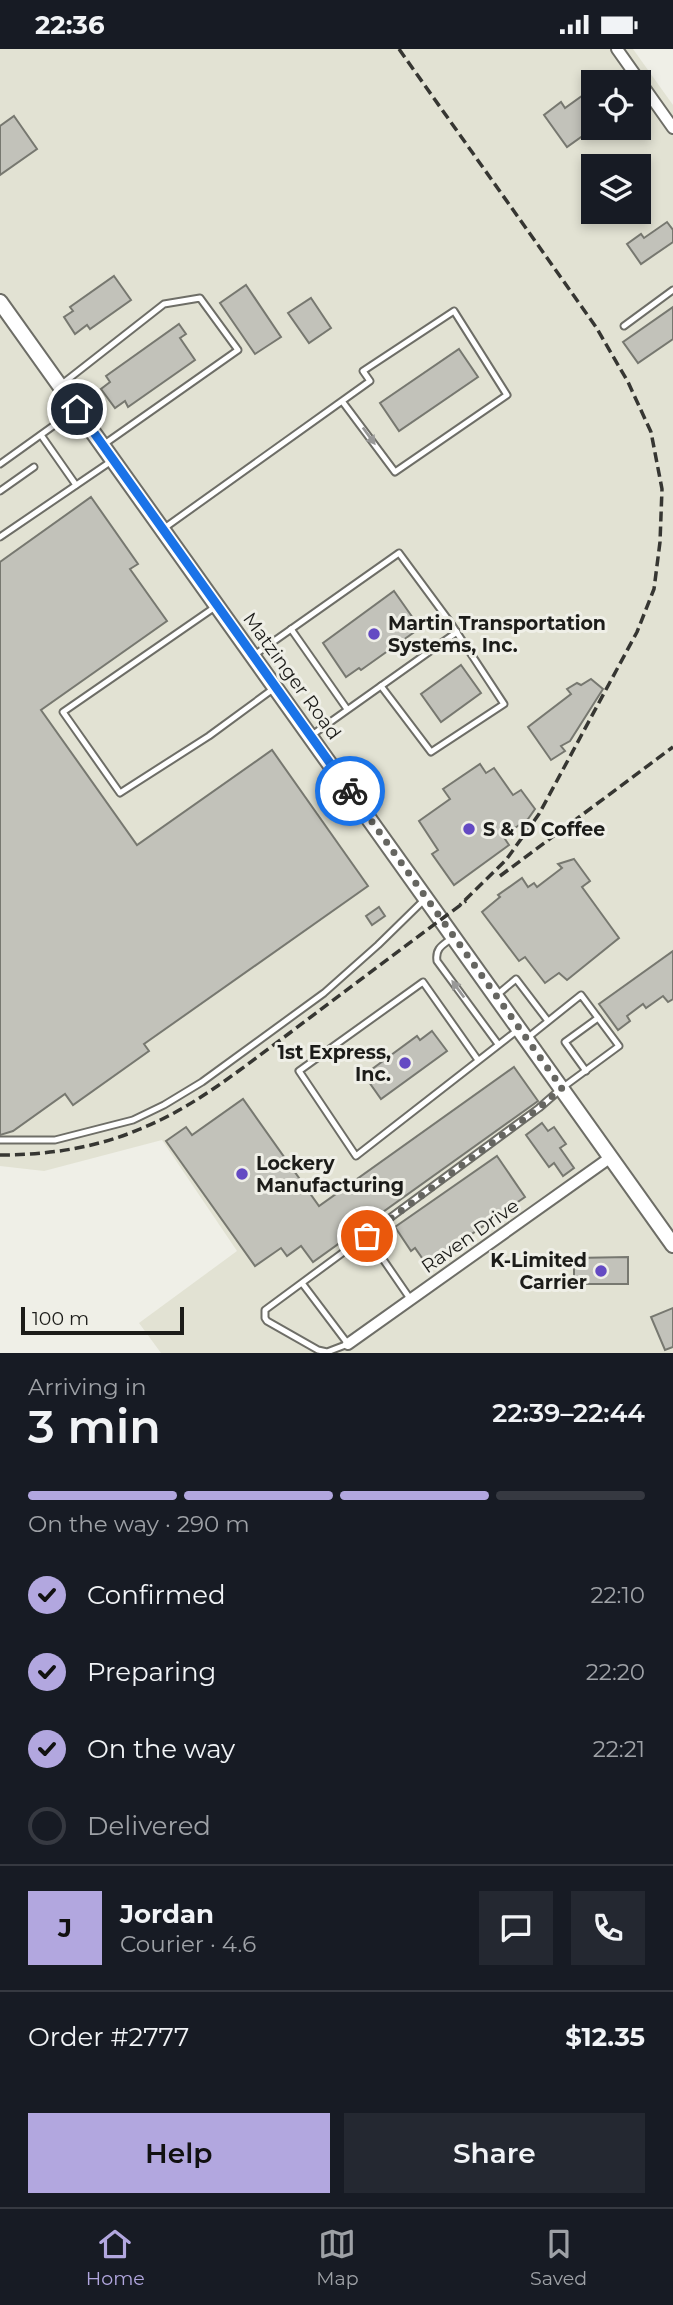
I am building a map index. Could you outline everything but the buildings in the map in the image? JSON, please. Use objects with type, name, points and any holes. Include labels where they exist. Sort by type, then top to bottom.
[{"type":"street","points":[[617,49],[673,128]]},
{"type":"street","name":"Matzinger Road","points":[[0,302],[673,1244]]},
{"type":"street","name":"Raven Drive","points":[[348,1344],[611,1157]]},
{"type":"lane","points":[[624,326],[673,290]]},
{"type":"lane","points":[[60,385],[164,305],[200,298],[238,350],[103,445]]},
{"type":"lane","points":[[163,530],[342,401],[370,381],[363,371],[454,311],[507,395],[395,472],[342,401]]},
{"type":"lane","points":[[0,464],[77,409]]},
{"type":"lane","points":[[41,435],[76,485]]},
{"type":"lane","points":[[0,537],[113,460]]},
{"type":"lane","points":[[0,491],[34,467]]},
{"type":"lane","points":[[253,656],[398,553],[457,632],[504,704],[431,752],[381,686]]},
{"type":"lane","points":[[217,605],[63,712],[120,793],[209,736],[275,687]]},
{"type":"lane","points":[[291,629],[347,709]]},
{"type":"lane","points":[[311,736],[457,632]]},
{"type":"lane","points":[[0,1140],[55,1140],[133,1120],[164,1105],[202,1083],[324,993],[426,898]]},
{"type":"lane","points":[[454,937],[438,948],[437,961],[498,1044]]},
{"type":"lane","points":[[496,996],[516,979],[548,1021]]},
{"type":"lane","points":[[302,1283],[348,1344],[327,1352],[318,1350],[265,1318],[265,1310],[619,1046],[581,995],[548,1021],[498,1044],[478,1060],[356,1156],[299,1071],[423,982],[478,1060]]},
{"type":"lane","points":[[586,1071],[565,1042],[598,1018]]},
{"type":"lane","points":[[367,1236],[411,1300]]},
{"type":"shaded area","points":[[0,49],[633,49],[648,70],[581,70],[581,140],[651,140],[651,74],[673,105],[673,1353],[161,1353],[139,1323],[237,1251],[162,1140],[44,1171],[0,1166]]},
{"type":"railway","points":[[399,49],[596,327],[628,382],[651,432],[662,489],[660,542],[654,589],[637,632],[539,814],[506,860],[460,905]]},
{"type":"railway","points":[[500,876],[673,747]]},
{"type":"railway","points":[[0,1155],[36,1154],[89,1146],[123,1136],[178,1111],[232,1076],[466,901]]},
{"type":"way so far","points":[[350,791],[562,1088],[367,1236]]},
{"type":"place","name":"Martin Transportation Systems, Inc.","points":[[374,634]]},
{"type":"place","name":"S & D Coffee","points":[[469,829]]},
{"type":"place","name":"1st Express, Inc.","points":[[405,1063]]},
{"type":"place","name":"Lockery Manufacturing","points":[[242,1174]]},
{"type":"place","name":"K-Limited Carrier","points":[[601,1271]]},
{"type":"route","points":[[77,409],[350,791]]}]
